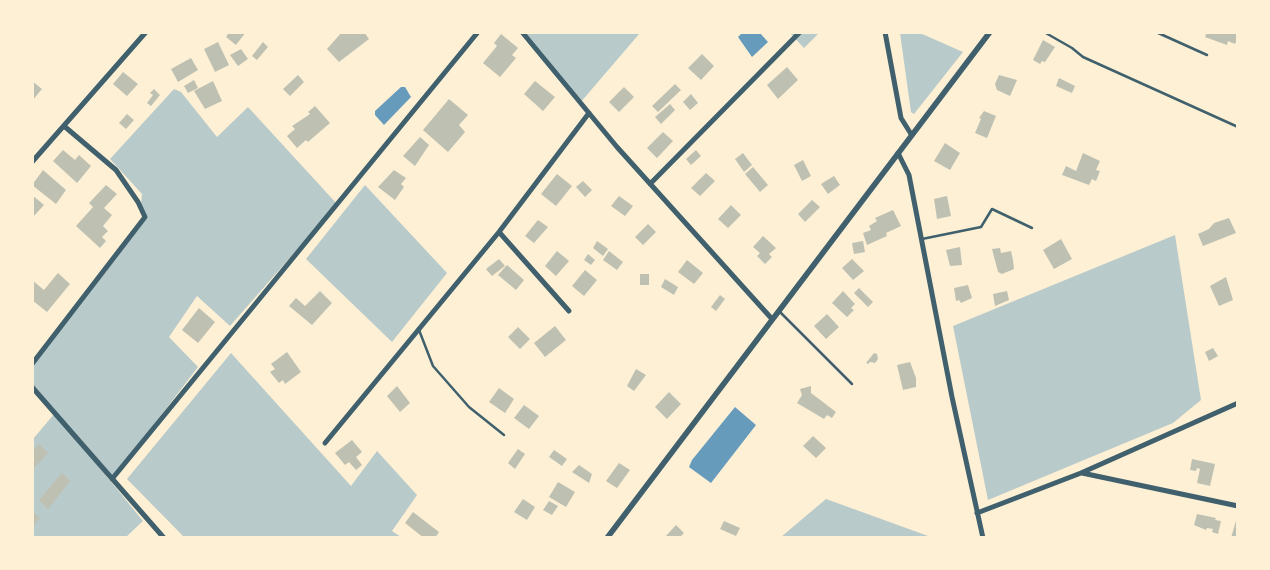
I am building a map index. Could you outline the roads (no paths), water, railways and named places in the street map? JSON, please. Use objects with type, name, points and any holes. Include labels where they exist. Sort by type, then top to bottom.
[{"type":"street","points":[[32,162],[146,32]]},
{"type":"street","points":[[112,479],[478,32]]},
{"type":"street","points":[[522,32],[650,184],[772,319]]},
{"type":"street","points":[[650,184],[800,32]]},
{"type":"street","points":[[885,32],[901,118],[912,134]]},
{"type":"street","points":[[607,538],[990,32]]},
{"type":"street","points":[[325,443],[499,232],[589,113]]},
{"type":"street","points":[[32,364],[145,217],[138,202],[116,170],[64,126]]},
{"type":"street","points":[[898,153],[909,175],[983,538]]},
{"type":"street","points":[[499,232],[569,311]]},
{"type":"street","points":[[32,387],[164,538]]},
{"type":"street","points":[[978,513],[1081,473],[1238,403]]},
{"type":"street","points":[[1081,473],[1238,506]]},
{"type":"lane","points":[[1044,32],[1072,48],[1083,57],[1238,126]]},
{"type":"lane","points":[[1156,32],[1207,55]]},
{"type":"lane","points":[[922,239],[981,227],[992,209],[1032,228]]},
{"type":"lane","points":[[778,310],[852,384]]},
{"type":"lane","points":[[419,330],[433,366],[469,407],[504,435]]},
{"type":"water","points":[[742,33],[760,33],[768,42],[752,57],[738,37]]},
{"type":"water","points":[[401,87],[405,87],[411,97],[384,125],[375,115],[375,111]]},
{"type":"water","points":[[735,407],[756,425],[711,483],[689,467],[692,460]]}]
